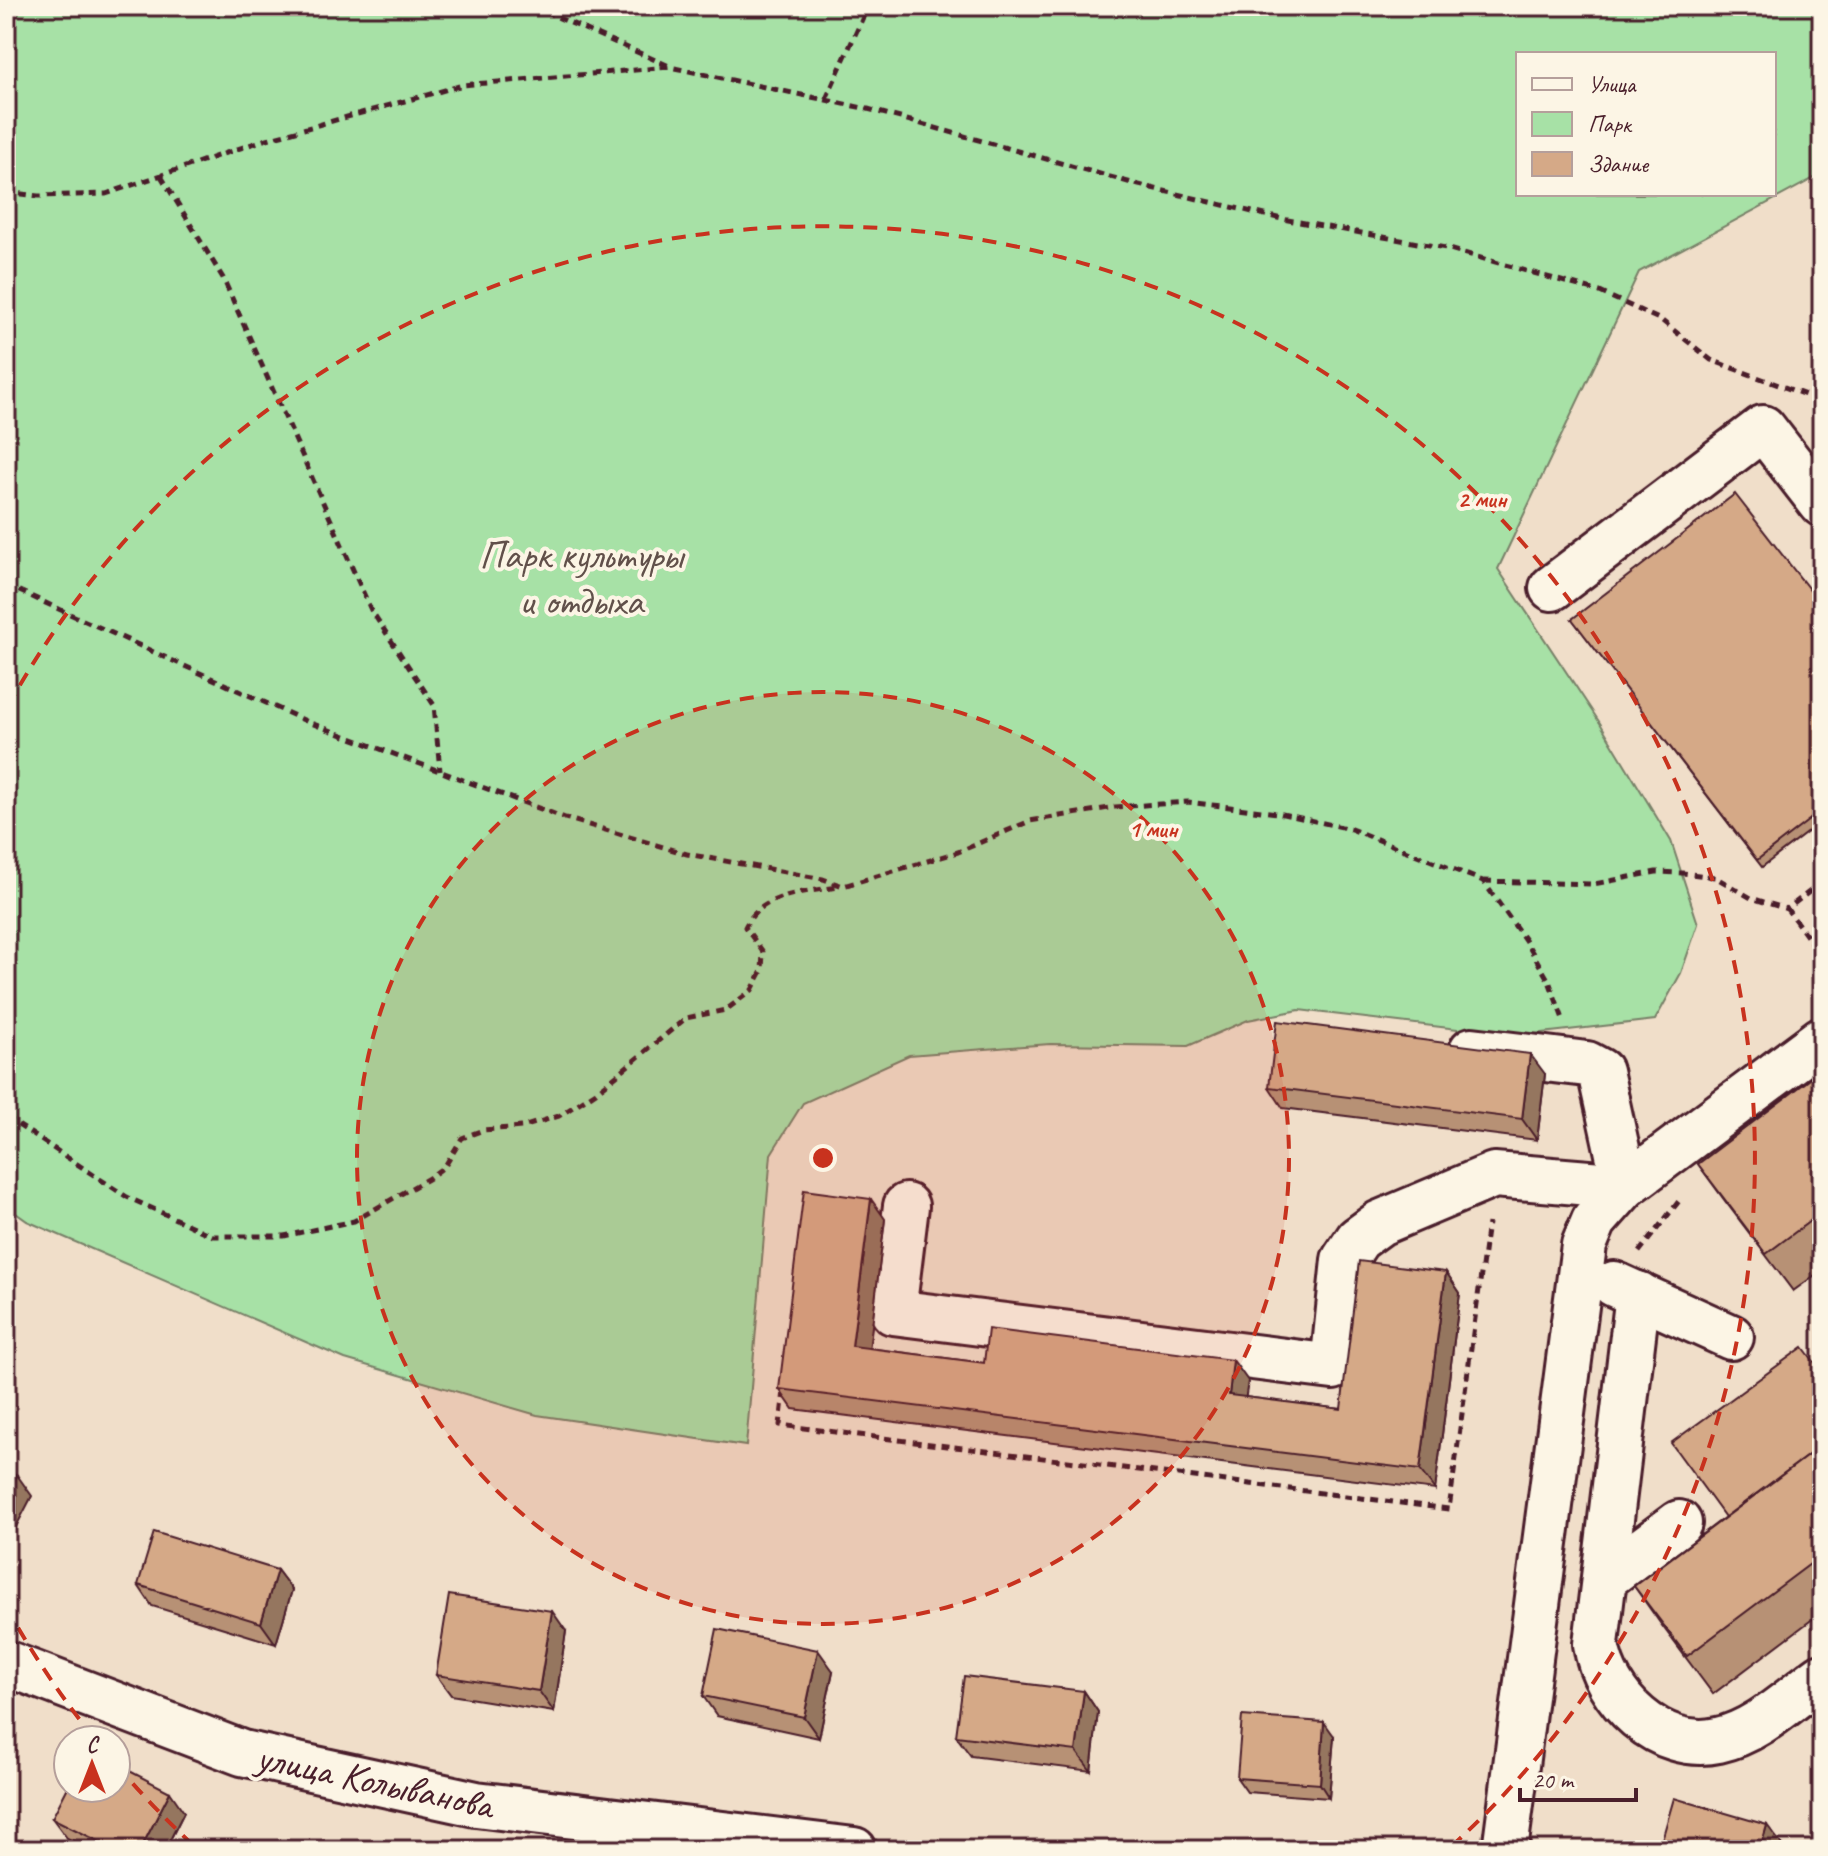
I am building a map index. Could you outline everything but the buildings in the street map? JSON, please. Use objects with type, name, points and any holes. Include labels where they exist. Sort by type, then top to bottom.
[{"type":"street","points":[[1552,588],[1763,428],[1822,504]]},
{"type":"street","points":[[1505,1850],[1579,1269],[1594,1221],[1625,1186],[1822,1039]]},
{"type":"street","points":[[1440,1046],[1562,1060],[1587,1064],[1600,1071],[1625,1186]]},
{"type":"street","points":[[906,1206],[893,1312],[1333,1367],[1344,1260],[1358,1239],[1380,1223],[1494,1175],[1625,1186]]},
{"type":"street","points":[[1579,1269],[1731,1337]]},
{"type":"street","points":[[1638,1294],[1596,1644],[1599,1662],[1621,1700],[1650,1725],[1681,1739],[1717,1741],[1754,1727],[1822,1676]]},
{"type":"street","points":[[1605,1578],[1679,1523]]},
{"type":"street","name":"улица Колыванова","points":[[6,1663],[242,1753],[476,1804],[854,1850]]},
{"type":"path","points":[[532,6],[670,67],[826,99],[1139,185],[1282,219],[1446,248],[1600,292],[1661,320],[1711,360],[1822,401]]},
{"type":"path","points":[[826,99],[868,6]]},
{"type":"path","points":[[6,192],[38,196],[106,194],[267,139],[463,85],[670,67]]},
{"type":"path","points":[[161,176],[223,278],[371,610],[434,705],[440,771]]},
{"type":"path","points":[[6,585],[308,722],[565,818],[687,854],[823,879],[843,886]]},
{"type":"path","points":[[6,1117],[127,1197],[213,1236],[284,1236],[354,1221],[445,1166],[462,1138],[483,1130],[522,1127],[559,1116],[596,1092],[686,1018],[726,1010],[752,990],[762,971],[763,952],[745,927],[753,911],[773,900],[843,886],[958,852],[1030,821],[1115,807],[1188,802],[1278,813],[1351,829],[1483,881],[1594,884],[1656,872],[1715,877],[1751,898],[1787,909],[1822,957]]},
{"type":"path","points":[[1483,881],[1549,981],[1563,1018],[1562,1060]]},
{"type":"path","points":[[1787,909],[1822,882]]},
{"type":"path","points":[[786,1379],[780,1425],[1449,1509],[1494,1175]]},
{"type":"green space","name":"Парк культуры и отдыха","points":[[6,6],[1822,6],[1822,174],[1639,272],[1498,569],[1600,723],[1671,841],[1698,924],[1681,973],[1655,1020],[1516,1036],[1299,1010],[1248,1020],[1188,1046],[1050,1044],[909,1055],[803,1103],[771,1154],[746,1446],[537,1415],[345,1359],[27,1221],[6,1206]]}]
